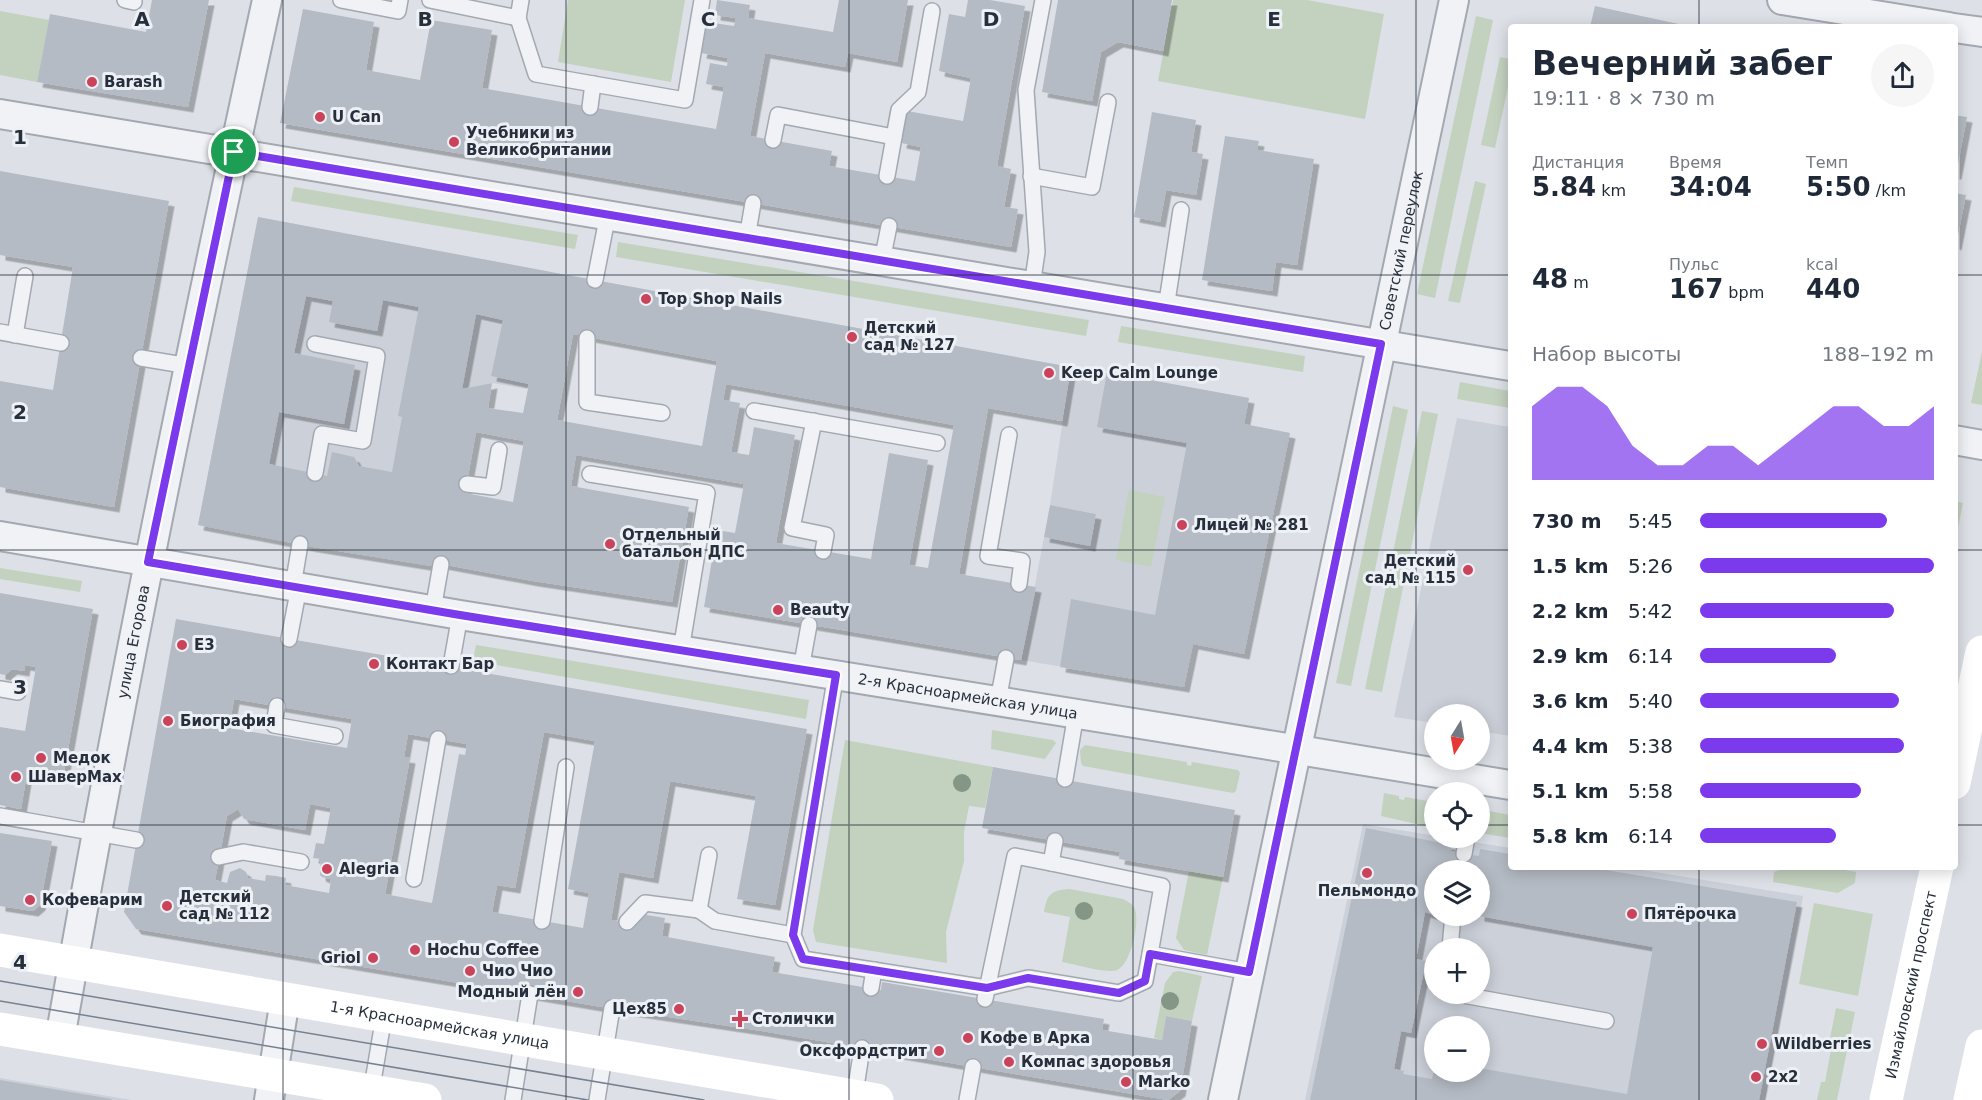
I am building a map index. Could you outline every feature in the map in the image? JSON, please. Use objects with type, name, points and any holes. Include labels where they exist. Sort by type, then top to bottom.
[{"type":"main road","points":[[1958,764],[1982,652]]},
{"type":"main road","name":"Измайловский проспект","points":[[1886,1100],[1936,870]]},
{"type":"main road","name":"1-я Красноармейская улица","points":[[0,950],[862,1099]]},
{"type":"main road","points":[[0,1029],[60,1039],[271,1087],[425,1100]]},
{"type":"main road","points":[[1970,1100],[1982,1046]]},
{"type":"street","name":"улица Егорова","points":[[60,1039],[148,562],[267,0]]},
{"type":"street","name":"Советский переулок","points":[[1222,1100],[1454,0]]},
{"type":"street","points":[[1782,0],[1930,24]]},
{"type":"street","points":[[1958,29],[1982,32]]},
{"type":"street","points":[[0,114],[1508,366]]},
{"type":"street","points":[[1958,441],[1982,445]]},
{"type":"street","name":"2-я Красноармейская улица","points":[[0,536],[447,612],[1295,749],[1456,782]]},
{"type":"street","name":"2-я Красноармейская улица","points":[[1490,786],[1508,785]]},
{"type":"street","points":[[271,1087],[285,999]]},
{"type":"lane","points":[[125,0],[134,2],[134,0]]},
{"type":"lane","points":[[341,0],[398,11],[400,0]]},
{"type":"lane","points":[[430,0],[518,18]]},
{"type":"lane","points":[[522,0],[518,18],[536,74],[685,100],[702,0]]},
{"type":"lane","points":[[1032,286],[1037,252],[1026,90],[1043,0]]},
{"type":"lane","points":[[887,176],[899,110],[918,92],[932,11]]},
{"type":"lane","points":[[590,107],[593,84]]},
{"type":"lane","points":[[1031,176],[1092,187],[1108,102]]},
{"type":"lane","points":[[773,140],[778,115],[894,137]]},
{"type":"lane","points":[[747,238],[753,203]]},
{"type":"lane","points":[[1166,308],[1181,210]]},
{"type":"lane","points":[[595,280],[608,214]]},
{"type":"lane","points":[[882,261],[889,226]]},
{"type":"lane","points":[[25,276],[8,334],[61,343]]},
{"type":"lane","points":[[586,338],[587,402],[662,413]]},
{"type":"lane","points":[[315,344],[377,356],[363,441],[322,434],[315,473]]},
{"type":"lane","points":[[141,358],[189,366]]},
{"type":"lane","points":[[754,411],[937,442]]},
{"type":"lane","points":[[814,422],[792,528],[826,535],[823,551]]},
{"type":"lane","points":[[1009,435],[988,556],[1022,561],[1018,584]]},
{"type":"lane","points":[[467,484],[493,487],[499,450]]},
{"type":"lane","points":[[590,474],[707,493],[681,650]]},
{"type":"lane","points":[[289,639],[300,544]]},
{"type":"lane","points":[[441,564],[451,666]]},
{"type":"lane","points":[[801,669],[809,625]]},
{"type":"lane","points":[[998,701],[1006,658]]},
{"type":"lane","points":[[836,675],[793,935],[803,959],[874,970],[986,993],[1028,978],[1119,993],[1145,981],[1162,886],[1015,856],[986,993]]},
{"type":"lane","points":[[0,689],[18,692]]},
{"type":"lane","points":[[278,706],[274,725],[335,736]]},
{"type":"lane","points":[[1065,779],[1076,714]]},
{"type":"lane","points":[[414,879],[438,739]]},
{"type":"lane","points":[[542,921],[566,767]]},
{"type":"lane","points":[[0,816],[136,840]]},
{"type":"lane","points":[[1051,863],[1055,841]]},
{"type":"lane","points":[[1464,854],[1465,848]]},
{"type":"lane","points":[[219,857],[243,852],[301,862]]},
{"type":"lane","points":[[699,910],[709,855]]},
{"type":"lane","points":[[627,922],[645,903],[699,910],[715,921],[793,935]]},
{"type":"lane","points":[[1150,954],[1249,972]]},
{"type":"lane","points":[[871,988],[874,970]]},
{"type":"lane","points":[[513,1100],[530,994]]},
{"type":"lane","points":[[1490,1000],[1606,1021]]},
{"type":"lane","points":[[597,1100],[612,1008]]},
{"type":"lane","points":[[370,1096],[384,1016]]},
{"type":"lane","points":[[862,1048],[862,1099]]},
{"type":"lane","points":[[967,1100],[973,1067]]},
{"type":"shaded area","points":[[258,217],[551,272],[527,389],[492,383],[462,389],[431,566],[198,525]]},
{"type":"shaded area","name":"Лицей № 281","points":[[1071,367],[1249,398],[1244,424],[1290,433],[1244,654],[1193,644],[1184,687],[1021,660],[1044,537],[1090,545],[1096,514],[1050,505]]},
{"type":"shaded area","name":"Детский сад № 115","points":[[1457,418],[1508,427],[1508,736],[1490,733],[1490,704],[1424,704],[1424,722],[1394,717]]},
{"type":"shaded area","points":[[1363,824],[1424,834],[1424,848],[1490,848],[1490,845],[1508,848],[1508,870],[1643,870],[1803,896],[1765,1100],[1305,1100]]},
{"type":"shaded area","points":[[0,1078],[132,1100],[0,1100]]},
{"type":"green space","points":[[568,0],[685,0],[671,82],[558,62]]},
{"type":"green space","points":[[1173,0],[1307,0],[1384,14],[1365,119],[1158,81]]},
{"type":"green space","points":[[0,11],[49,20],[37,82],[0,75]]},
{"type":"green space","points":[[1476,16],[1493,20],[1435,298],[1417,294]]},
{"type":"green space","points":[[1500,57],[1508,59],[1508,87],[1495,148],[1481,145]]},
{"type":"green space","points":[[1475,181],[1486,184],[1460,303],[1448,301]]},
{"type":"green space","points":[[294,187],[578,235],[575,249],[291,201]]},
{"type":"green space","points":[[618,242],[1089,320],[1086,336],[616,257]]},
{"type":"green space","points":[[1121,326],[1305,356],[1303,372],[1118,342]]},
{"type":"green space","points":[[1982,351],[1982,405],[1971,403]]},
{"type":"green space","points":[[1460,382],[1508,391],[1508,408],[1457,399]]},
{"type":"green space","points":[[1393,406],[1408,410],[1351,686],[1336,683]]},
{"type":"green space","points":[[1422,411],[1438,414],[1382,692],[1365,689]]},
{"type":"green space","points":[[1129,490],[1165,497],[1151,567],[1116,560]]},
{"type":"green space","points":[[1958,502],[1963,503],[1958,527]]},
{"type":"green space","points":[[0,568],[82,581],[80,592],[0,579]]},
{"type":"green space","points":[[476,645],[809,700],[806,719],[473,661]]},
{"type":"green space","points":[[992,730],[1053,740],[1056,743],[1045,759],[991,749]]},
{"type":"green space","points":[[845,740],[993,767],[985,808],[969,806],[964,832],[964,861],[946,932],[947,963],[816,942],[813,930]]},
{"type":"green space","points":[[1085,745],[1187,762],[1187,765],[1191,766],[1192,762],[1238,770],[1240,773],[1236,791],[1233,793],[1083,766],[1080,750]]},
{"type":"green space","points":[[1384,793],[1399,796],[1399,799],[1404,800],[1405,797],[1424,800],[1424,826],[1381,816]]},
{"type":"green space","points":[[1490,811],[1508,815],[1508,838],[1490,835]]},
{"type":"green space","points":[[1779,870],[1844,870],[1856,872],[1855,883],[1838,893],[1773,882],[1774,872]]},
{"type":"green space","points":[[1189,871],[1223,877],[1207,955],[1184,950],[1176,938]]},
{"type":"green space","points":[[1070,889],[1123,899],[1134,907],[1136,921],[1133,941],[1127,960],[1117,970],[1098,970],[1062,962],[1070,917],[1044,912],[1051,894],[1058,890]]},
{"type":"green space","points":[[1814,903],[1873,914],[1858,996],[1799,984]]},
{"type":"green space","points":[[1179,971],[1202,976],[1192,1021],[1166,1016],[1162,1040],[1154,1038],[1165,983],[1173,972]]},
{"type":"green space","points":[[1836,1008],[1855,1012],[1837,1100],[1817,1100],[1821,1082],[1825,1082]]},
{"type":"building","points":[[152,0],[209,0],[188,107],[37,82],[50,14],[146,32]]},
{"type":"building","points":[[717,0],[750,5],[748,18],[833,32],[839,0],[908,0],[897,62],[848,53],[845,67],[765,53],[750,136],[832,151],[829,166],[915,181],[921,147],[901,143],[907,111],[963,121],[971,78],[939,71],[949,14],[965,17],[968,0],[990,0],[1025,6],[997,166],[1011,169],[1004,207],[1018,209],[1011,247],[280,123],[303,9],[374,22],[366,70],[420,80],[431,20],[492,30],[482,88],[716,129],[724,87],[706,84],[710,63],[727,66],[728,58],[701,53],[707,22],[734,26],[736,18],[715,15]]},
{"type":"building","points":[[1058,0],[1172,0],[1163,51],[1118,42],[1101,52],[1092,101],[1042,92]]},
{"type":"building","points":[[1595,6],[1679,24],[1591,24]]},
{"type":"building","points":[[1152,112],[1196,120],[1191,152],[1203,154],[1196,195],[1166,190],[1160,222],[1134,217]]},
{"type":"building","points":[[1958,116],[1967,117],[1958,164]]},
{"type":"building","points":[[1225,136],[1259,141],[1257,150],[1314,159],[1297,265],[1276,262],[1272,291],[1202,280]]},
{"type":"building","points":[[0,171],[169,201],[114,507],[0,487],[0,381],[53,390],[73,267],[0,255]]},
{"type":"building","points":[[1958,194],[1966,195],[1958,235]]},
{"type":"building","points":[[258,217],[1071,367],[1062,421],[988,408],[959,574],[1036,587],[1021,660],[704,607],[717,530],[735,533],[744,484],[576,455],[571,486],[689,507],[672,602],[533,581],[441,564],[431,566],[313,547],[198,525]],"holes":[[[306,296],[333,301],[329,322],[377,331],[383,300],[419,307],[398,416],[402,417],[392,472],[359,466],[354,457],[332,452],[327,476],[269,464],[279,412],[344,424],[355,365],[294,353]],[[476,314],[503,320],[491,376],[529,384],[523,413],[488,408],[492,383],[462,389]],[[573,334],[717,361],[702,446],[557,420]],[[726,384],[954,425],[928,568],[909,565],[928,460],[889,453],[871,559],[776,543],[795,435],[754,427],[749,455],[731,452],[740,403],[723,400]],[[476,432],[524,441],[513,502],[465,493]]]},
{"type":"building","points":[[1107,372],[1249,398],[1244,424],[1290,433],[1244,654],[1193,644],[1184,687],[1060,667],[1071,599],[1155,615],[1187,443],[1097,427]]},
{"type":"building","points":[[1050,505],[1096,514],[1090,546],[1044,537]]},
{"type":"building","points":[[0,593],[93,609],[64,772],[34,767],[30,770],[27,773],[21,809],[0,805],[0,727],[25,731],[36,667],[25,665],[24,671],[12,669],[5,675],[0,674]]},
{"type":"building","points":[[176,619],[807,729],[775,905],[737,899],[756,796],[670,781],[653,878],[619,872],[611,920],[638,924],[640,914],[665,918],[662,936],[775,957],[772,972],[881,990],[882,982],[1104,1019],[1102,1030],[1162,1040],[1166,1016],[1192,1021],[1180,1091],[1168,1100],[136,929],[124,912]],"holes":[[[234,699],[352,719],[347,748],[229,728]],[[544,732],[595,741],[568,889],[589,893],[583,928],[492,912],[497,885],[515,888]],[[408,734],[467,744],[465,755],[459,754],[432,903],[385,894],[410,758],[404,757]],[[310,804],[331,808],[324,844],[316,843],[313,858],[321,859],[320,875],[331,879],[329,893],[285,885],[286,878],[276,876],[266,875],[265,881],[248,878],[246,872],[240,868],[230,872],[227,883],[215,880],[227,816],[238,809],[244,819],[305,830]]]},
{"type":"building","points":[[993,767],[1235,810],[1223,877],[1119,859],[1120,852],[982,828]]},
{"type":"building","points":[[1366,828],[1424,839],[1424,848],[1452,848],[1451,851],[1479,856],[1480,849],[1508,854],[1508,870],[1606,870],[1797,902],[1759,1100],[1310,1100]],"holes":[[[1424,860],[1490,860],[1490,918],[1653,947],[1627,1094],[1490,1070],[1490,1082],[1424,1082],[1424,1078],[1403,1074],[1404,1071],[1394,1069],[1401,1031],[1411,1033],[1424,971],[1424,961],[1416,959],[1424,917]]]},
{"type":"building","points":[[0,833],[52,841],[40,905],[33,911],[0,906]]},
{"type":"building","points":[[0,1080],[112,1099],[0,1100]]},
{"type":"tram line","points":[[0,981],[704,1100]]},
{"type":"tram line","points":[[0,1001],[588,1100]]},
{"type":"place","name":"Barash","points":[[92,82]]},
{"type":"place","name":"U Can","points":[[320,117]]},
{"type":"place","name":"Учебники из Великобритании","points":[[454,142]]},
{"type":"place","name":"Top Shop Nails","points":[[646,299]]},
{"type":"place","name":"Детский сад № 127","points":[[852,337]]},
{"type":"place","name":"Keep Calm Lounge","points":[[1049,373]]},
{"type":"place","name":"Лицей № 281","points":[[1182,525]]},
{"type":"place","name":"Отдельный батальон ДПС","points":[[610,544]]},
{"type":"place","name":"Детский сад № 115","points":[[1468,570]]},
{"type":"place","name":"Beauty","points":[[778,610]]},
{"type":"place","name":"E3","points":[[182,645]]},
{"type":"place","name":"Контакт Бар","points":[[374,664]]},
{"type":"place","name":"Биография","points":[[168,721]]},
{"type":"place","name":"Медок","points":[[41,758]]},
{"type":"place","name":"ШаверMax","points":[[16,777]]},
{"type":"place","name":"Alegria","points":[[327,869]]},
{"type":"place","name":"Пельмондо","points":[[1367,873]]},
{"type":"place","name":"Кофеварим","points":[[30,900]]},
{"type":"place","name":"Детский сад № 112","points":[[167,906]]},
{"type":"place","name":"Пятёрочка","points":[[1632,914]]},
{"type":"place","name":"Hochu Coffee","points":[[415,950]]},
{"type":"place","name":"Griol","points":[[373,958]]},
{"type":"place","name":"Чио Чио","points":[[470,971]]},
{"type":"place","name":"Модный лён","points":[[578,992]]},
{"type":"place","name":"Цех85","points":[[679,1009]]},
{"type":"place","name":"Столички","points":[[740,1019]]},
{"type":"place","name":"Кофе в Арка","points":[[968,1038]]},
{"type":"place","name":"Wildberries","points":[[1762,1044]]},
{"type":"place","name":"Оксфордстрит","points":[[939,1051]]},
{"type":"place","name":"Компас здоровья","points":[[1009,1062]]},
{"type":"place","name":"2x2","points":[[1756,1077]]},
{"type":"place","name":"Marko","points":[[1126,1082]]},
{"type":"route","points":[[234,152],[1381,344],[1249,972],[1150,954],[1145,981],[1119,993],[1028,978],[987,988],[803,959],[793,935],[836,675],[148,562],[234,152]]}]
